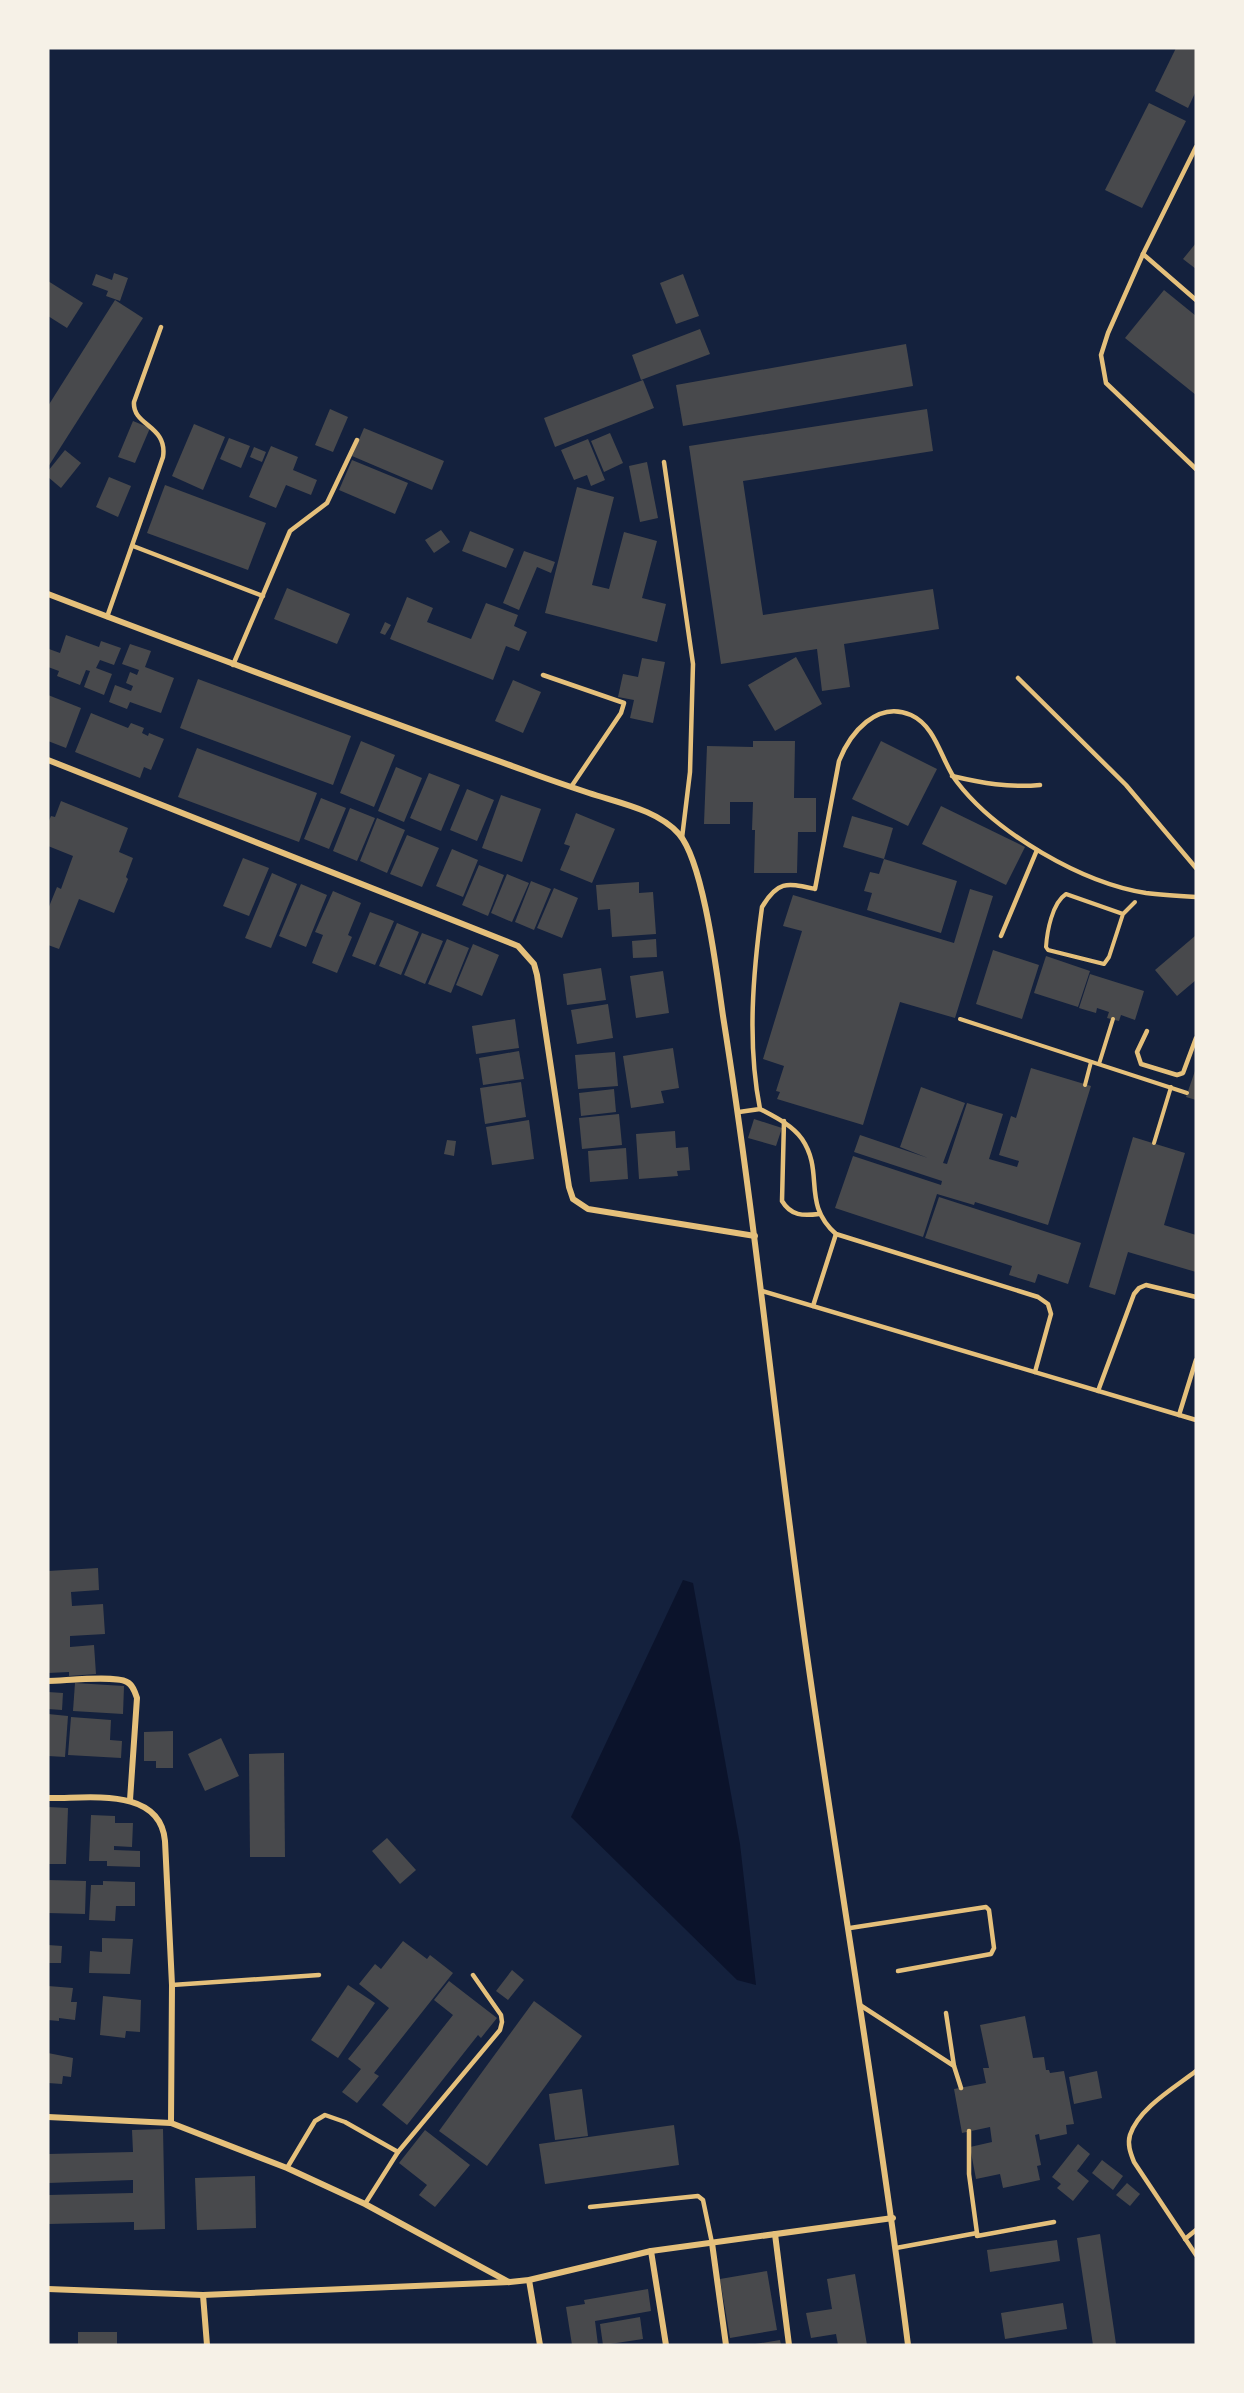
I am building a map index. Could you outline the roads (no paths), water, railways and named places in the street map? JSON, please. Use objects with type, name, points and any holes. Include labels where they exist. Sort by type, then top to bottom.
[{"type":"street","points":[[48,594],[232,665],[656,817],[682,838],[696,871],[712,943],[739,1112],[809,1673],[893,2218],[908,2345]]},
{"type":"street","points":[[49,763],[518,946],[534,964],[537,975],[569,1187],[573,1199],[588,1209],[754,1236]]},
{"type":"street","points":[[48,1682],[120,1680],[127,1682],[135,1691],[137,1698],[130,1800]]},
{"type":"street","points":[[48,1798],[130,1800],[140,1804],[156,1816],[164,1832],[172,1984],[171,2123]]},
{"type":"street","points":[[48,2116],[171,2123],[286,2168],[365,2204],[510,2282]]},
{"type":"street","points":[[48,2289],[203,2295],[510,2282],[529,2280],[651,2251],[893,2218]]},
{"type":"street","points":[[775,2234],[789,2345]]},
{"type":"street","points":[[712,2243],[726,2345]]},
{"type":"street","points":[[651,2251],[666,2345]]},
{"type":"street","points":[[529,2280],[540,2345]]},
{"type":"street","points":[[203,2295],[207,2345]]},
{"type":"lane","points":[[1196,147],[1143,254],[1108,333],[1101,355],[1106,383],[1196,469]]},
{"type":"lane","points":[[1143,254],[1196,300]]},
{"type":"lane","points":[[107,616],[165,449],[154,429],[137,417],[133,409],[161,327]]},
{"type":"lane","points":[[232,665],[290,531],[327,503],[357,440]]},
{"type":"lane","points":[[664,462],[693,664],[690,772],[682,838]]},
{"type":"lane","points":[[133,546],[262,596]]},
{"type":"lane","points":[[543,675],[624,703],[621,713],[571,787]]},
{"type":"lane","points":[[1018,678],[1126,785],[1196,868]]},
{"type":"lane","points":[[760,1109],[753,1068],[753,1010],[762,907],[770,893],[779,886],[791,884],[815,889],[839,761],[853,734],[872,717],[883,712],[910,715],[920,721],[928,730],[952,776],[969,797],[1015,836],[1078,873],[1144,893],[1196,897]]},
{"type":"lane","points":[[952,776],[985,784],[1018,787],[1040,785]]},
{"type":"lane","points":[[1001,936],[1037,850]]},
{"type":"lane","points":[[1147,1031],[1137,1052],[1141,1064],[1177,1075],[1183,1073],[1196,1038]]},
{"type":"lane","points":[[739,1112],[760,1109],[784,1121],[801,1138],[811,1160],[819,1214],[824,1224],[836,1234],[1043,1300],[1048,1304],[1051,1314],[1035,1372]]},
{"type":"lane","points":[[784,1121],[782,1201],[787,1210],[795,1214],[819,1214]]},
{"type":"lane","points":[[813,1306],[836,1234]]},
{"type":"lane","points":[[1098,1391],[1134,1294],[1139,1288],[1146,1285],[1196,1298]]},
{"type":"lane","points":[[762,1291],[1196,1420]]},
{"type":"lane","points":[[1179,1415],[1196,1360]]},
{"type":"lane","points":[[850,1928],[986,1907],[989,1910],[994,1948],[989,1954],[898,1971]]},
{"type":"lane","points":[[172,1984],[319,1975]]},
{"type":"lane","points":[[365,2204],[398,2152],[500,2030],[501,2015],[473,1976]]},
{"type":"lane","points":[[860,2005],[954,2066]]},
{"type":"lane","points":[[946,2013],[954,2066],[960,2088]]},
{"type":"lane","points":[[1196,2071],[1148,2110],[1137,2121],[1129,2137],[1129,2151],[1134,2162],[1196,2255]]},
{"type":"lane","points":[[286,2168],[315,2121],[325,2115],[345,2122],[398,2152]]},
{"type":"lane","points":[[969,2131],[969,2174],[976,2233]]},
{"type":"lane","points":[[590,2208],[699,2196],[703,2200],[712,2243]]},
{"type":"lane","points":[[896,2248],[976,2233],[978,2236],[987,2235],[1054,2222]]},
{"type":"lane","points":[[1185,2239],[1196,2230]]},
{"type":"water","points":[[683,1580],[693,1583],[740,1844],[756,1985],[737,1980],[571,1817]]}]
